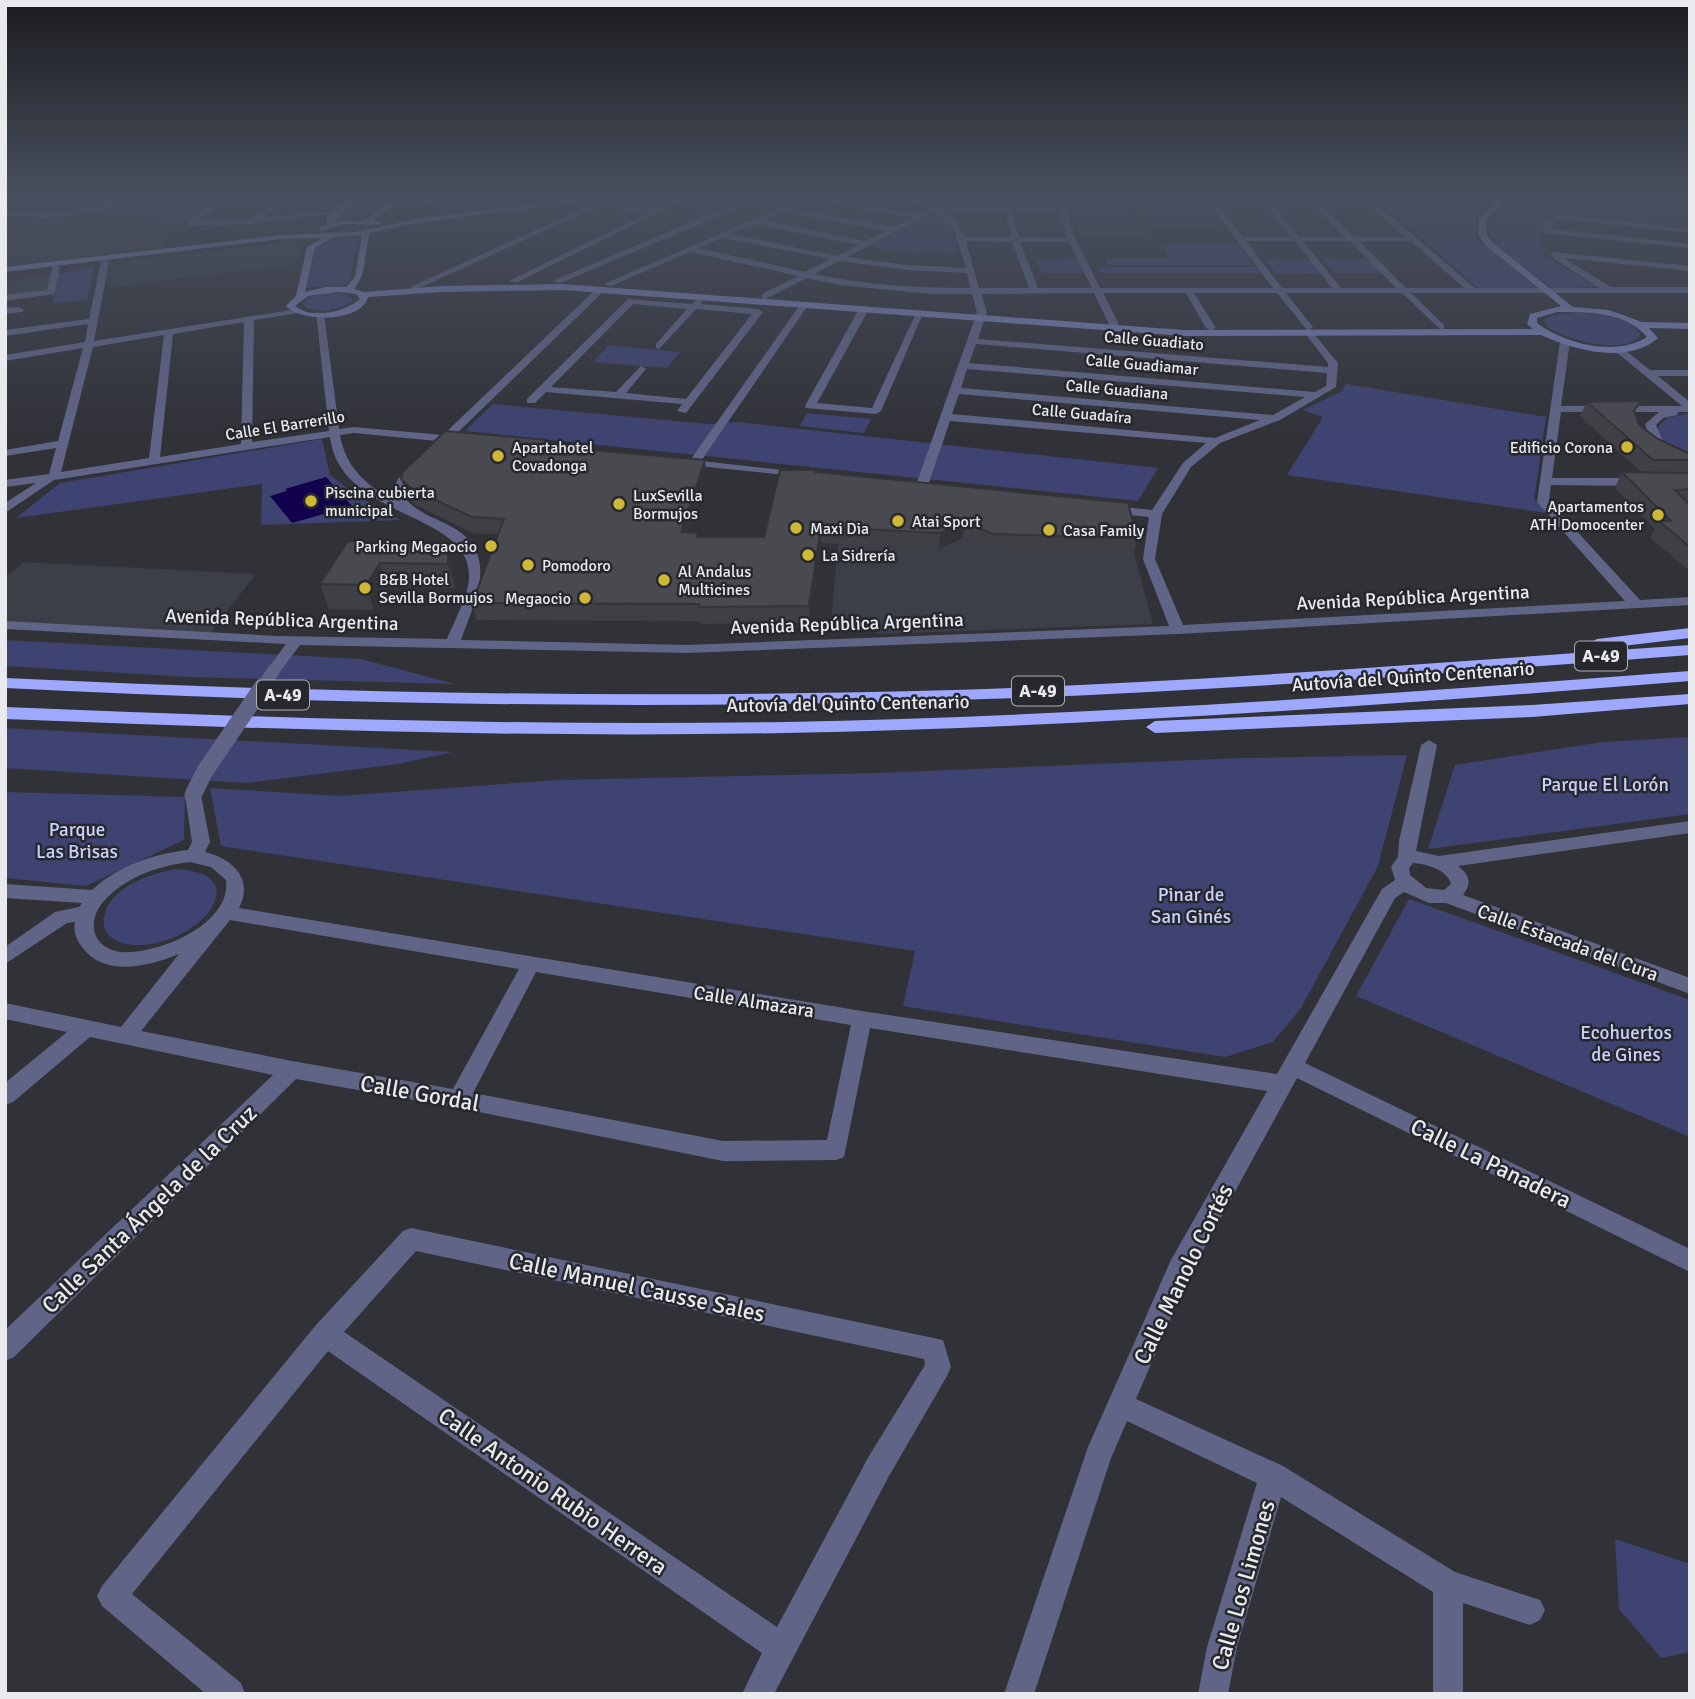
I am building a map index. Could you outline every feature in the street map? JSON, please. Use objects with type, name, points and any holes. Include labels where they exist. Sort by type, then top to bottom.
[{"type":"highway","points":[[1513,662],[1601,643],[1690,633]]},
{"type":"highway","name":"Autovía del Quinto Centenario","points":[[5,683],[373,698],[706,700],[956,695],[1174,685],[1690,650]]},
{"type":"highway","name":"Autovía del Quinto Centenario","points":[[5,713],[341,726],[660,729],[1020,720],[1458,695],[1690,677]]},
{"type":"highway","points":[[1020,720],[1107,729],[1274,724],[1532,711],[1690,699]]},
{"type":"street","points":[[5,298],[51,292],[54,276]]},
{"type":"street","points":[[5,509],[54,476],[89,344],[102,276]]},
{"type":"street","points":[[293,307],[300,296],[303,276]]},
{"type":"street","points":[[348,290],[359,276]]},
{"type":"street","points":[[414,287],[438,276]]},
{"type":"street","points":[[513,281],[523,276]]},
{"type":"street","points":[[557,281],[568,276]]},
{"type":"street","points":[[436,448],[604,287],[628,276]]},
{"type":"street","points":[[765,296],[803,276]]},
{"type":"street","points":[[815,276],[892,288],[974,291],[1688,291]]},
{"type":"street","points":[[935,490],[915,488],[946,417],[981,315],[971,276]]},
{"type":"street","points":[[1029,276],[1034,290]]},
{"type":"street","points":[[1089,276],[1115,324]]},
{"type":"street","points":[[1178,630],[1149,559],[1156,514],[1187,466],[1216,441],[1276,418],[1331,387],[1333,363],[1270,276]]},
{"type":"street","points":[[1327,276],[1339,291]]},
{"type":"street","points":[[1389,276],[1441,327]]},
{"type":"street","points":[[1456,276],[1472,290]]},
{"type":"street","points":[[1530,276],[1570,309]]},
{"type":"street","points":[[1588,276],[1611,291]]},
{"type":"street","points":[[361,294],[414,287],[557,281],[702,298],[1115,324],[1309,330],[1538,329]]},
{"type":"street","points":[[300,296],[318,291],[348,290],[361,294],[521,286],[604,287],[765,296],[1184,333],[1441,327],[1538,329],[1565,341],[1618,349],[1647,344],[1653,338],[1644,328]]},
{"type":"street","points":[[1188,290],[1211,328]]},
{"type":"street","points":[[5,358],[249,318],[293,307],[319,314],[361,304],[361,294]]},
{"type":"street","points":[[659,346],[702,298]]},
{"type":"street","points":[[531,401],[631,301],[758,312],[686,407],[618,396],[544,389]]},
{"type":"street","points":[[694,463],[805,304]]},
{"type":"street","points":[[864,309],[810,406],[876,411],[921,313]]},
{"type":"street","points":[[1538,329],[1533,316],[1542,312],[1570,309],[1615,315],[1644,328],[1690,332]]},
{"type":"street","points":[[5,311],[19,310]]},
{"type":"street","points":[[319,314],[336,444],[351,475],[370,492],[454,534],[470,552],[476,579],[452,645]]},
{"type":"street","points":[[246,447],[249,318]]},
{"type":"street","points":[[5,333],[93,321]]},
{"type":"street","points":[[1644,328],[1690,326]]},
{"type":"street","points":[[154,461],[169,331]]},
{"type":"street","name":"Calle Guadiato","points":[[972,341],[1332,370]]},
{"type":"street","points":[[1565,341],[1542,502],[1636,604]]},
{"type":"street","points":[[1618,349],[1690,408]]},
{"type":"street","name":"Calle Guadiamar","points":[[964,366],[1317,395]]},
{"type":"street","points":[[618,396],[641,369]]},
{"type":"street","points":[[1647,373],[1690,373]]},
{"type":"street","name":"Calle Guadiana","points":[[955,391],[1276,418]]},
{"type":"street","points":[[1555,409],[1690,408]]},
{"type":"street","points":[[1690,408],[1660,415],[1650,424],[1653,438],[1669,452],[1690,462]]},
{"type":"street","name":"Calle Guadaíra","points":[[946,417],[1216,441]]},
{"type":"street","name":"Calle El Barrerillo","points":[[5,484],[355,430],[473,441]]},
{"type":"street","points":[[5,453],[62,444]]},
{"type":"street","points":[[407,509],[396,495],[406,477],[426,458]]},
{"type":"street","points":[[666,461],[809,476]]},
{"type":"street","points":[[351,475],[383,483],[406,477]]},
{"type":"street","points":[[1545,481],[1650,482]]},
{"type":"street","points":[[1101,508],[1156,514]]},
{"type":"street","name":"Avenida República Argentina","points":[[5,625],[296,641],[687,649],[1178,630],[1690,601]]},
{"type":"street","points":[[194,856],[201,842],[193,796],[205,771],[296,641]]},
{"type":"street","points":[[1406,870],[1423,857],[1441,862],[1450,868],[1459,881],[1458,888],[1447,896],[1419,892],[1406,870],[1408,841],[1429,745]]},
{"type":"street","points":[[1441,862],[1690,827]]},
{"type":"street","points":[[125,1036],[209,930],[227,913],[235,896],[236,881],[229,869],[214,860],[194,856],[173,857],[141,867],[112,883],[92,905],[83,928],[87,942],[99,952],[117,958],[140,958],[164,953],[189,944],[209,930]]},
{"type":"street","name":"Calle Manolo Cortés","points":[[1019,1694],[1098,1457],[1180,1269],[1388,894],[1406,870]]},
{"type":"street","points":[[5,891],[92,905]]},
{"type":"street","name":"Calle Estacada del Cura","points":[[1447,896],[1690,986]]},
{"type":"street","points":[[5,957],[62,917],[92,905]]},
{"type":"street","name":"Calle Almazara","points":[[227,913],[862,1019],[1287,1075]]},
{"type":"street","points":[[460,1100],[531,964]]},
{"type":"street","name":"Calle Gordal","points":[[5,1011],[292,1070],[723,1151],[836,1150],[862,1019]]},
{"type":"street","points":[[5,1096],[86,1028]]},
{"type":"street","name":"Calle Santa Ángela de la Cruz","points":[[5,1348],[292,1070]]},
{"type":"street","name":"Calle La Panadera","points":[[1287,1075],[1690,1261]]},
{"type":"street","name":"Calle Manuel Causse Sales","points":[[230,1694],[112,1596],[325,1334],[411,1240],[934,1349],[938,1367],[879,1466],[757,1694]]},
{"type":"street","name":"Calle Antonio Rubio Herrera","points":[[325,1334],[781,1648]]},
{"type":"street","name":"Calle Los Limones","points":[[1121,1405],[1273,1476],[1448,1584],[1530,1610]]},
{"type":"street","name":"Calle Los Limones","points":[[1213,1694],[1222,1647],[1273,1476]]},
{"type":"street","points":[[1448,1584],[1448,1694]]},
{"type":"shaded area","points":[[57,276],[54,292],[5,298],[5,281]]},
{"type":"shaded area","points":[[111,276],[197,276],[111,287]]},
{"type":"shaded area","name":"Piscina cubierta municipal","points":[[326,477],[352,506],[292,523],[270,496],[287,491],[285,489]]},
{"type":"shaded area","points":[[843,491],[1125,519],[1153,624],[877,634],[872,617],[831,620]]},
{"type":"shaded area","points":[[24,562],[256,574],[208,636],[5,625],[5,577]]},
{"type":"green space","points":[[57,276],[92,276],[87,300],[52,303]]},
{"type":"green space","points":[[309,276],[351,276],[344,286],[307,287]]},
{"type":"green space","points":[[1465,276],[1523,276],[1537,288],[1478,288]]},
{"type":"green space","points":[[1536,276],[1579,276],[1597,287],[1551,288]]},
{"type":"green space","points":[[345,294],[352,298],[352,301],[334,309],[319,311],[302,304],[316,296]]},
{"type":"green space","points":[[1576,313],[1621,320],[1640,335],[1633,341],[1608,345],[1578,340],[1545,324],[1546,319],[1552,315]]},
{"type":"green space","points":[[609,345],[680,352],[667,368],[593,362]]},
{"type":"green space","points":[[1346,384],[1546,417],[1534,499],[1547,513],[1287,475],[1323,417],[1303,410],[1342,391]]},
{"type":"green space","points":[[493,404],[708,424],[737,422],[1158,468],[1138,501],[465,431]]},
{"type":"green space","points":[[807,413],[871,419],[864,433],[800,426]]},
{"type":"green space","points":[[1690,413],[1690,458],[1660,439],[1658,427],[1667,418]]},
{"type":"green space","points":[[322,439],[330,475],[355,494],[400,520],[261,525],[262,484],[16,518],[60,483]]},
{"type":"green space","points":[[5,640],[361,659],[455,684],[190,677],[5,666]]},
{"type":"green space","points":[[5,728],[453,752],[398,764],[245,783],[5,768]]},
{"type":"green space","name":"Parque El Lorón","points":[[1690,737],[1690,814],[1428,849],[1455,765],[1603,742]]},
{"type":"green space","name":"Pinar de San Ginés","points":[[1407,755],[1378,866],[1301,1008],[1273,1042],[1225,1057],[903,1006],[915,951],[221,846],[210,788],[340,796],[557,780],[877,773],[1243,758]]},
{"type":"green space","name":"Parque Las Brisas","points":[[5,792],[185,797],[184,840],[86,886],[5,878]]},
{"type":"green space","points":[[175,869],[207,876],[216,886],[214,903],[197,924],[168,940],[152,944],[123,943],[109,935],[105,929],[104,918],[113,898],[132,884],[154,874]]},
{"type":"green space","name":"Ecohuertos de Gines","points":[[1409,899],[1690,1000],[1690,1137],[1356,996]]},
{"type":"green space","points":[[1615,1539],[1690,1564],[1690,1652],[1661,1658],[1619,1609]]},
{"type":"building","points":[[1641,401],[1634,411],[1639,425],[1658,439],[1690,454],[1690,460],[1653,460],[1587,402]]},
{"type":"building","points":[[445,431],[547,440],[544,446],[705,460],[681,532],[698,533],[697,537],[764,537],[780,470],[816,470],[815,472],[1128,503],[1137,538],[993,534],[964,522],[940,533],[821,527],[809,606],[472,603],[504,519],[472,517],[412,489],[401,479],[403,472]]},
{"type":"building","points":[[1622,472],[1690,473],[1690,489],[1675,490],[1690,505],[1690,547],[1659,521],[1671,521]]},
{"type":"building","points":[[348,541],[448,543],[448,564],[380,563],[366,585],[320,584]]},
{"type":"place","name":"Edificio Corona","points":[[1627,447]]},
{"type":"place","name":"Apartahotel Covadonga","points":[[498,456]]},
{"type":"place","name":"Piscina cubierta municipal","points":[[311,501]]},
{"type":"place","name":"LuxSevilla Bormujos","points":[[619,504]]},
{"type":"place","name":"Apartamentos ATH Domocenter","points":[[1658,515]]},
{"type":"place","name":"Atai Sport","points":[[898,521]]},
{"type":"place","name":"Maxi Dia","points":[[796,528]]},
{"type":"place","name":"Casa Family","points":[[1049,530]]},
{"type":"place","name":"Parking Megaocio","points":[[491,546]]},
{"type":"place","name":"La Sidrería","points":[[808,555]]},
{"type":"place","name":"Pomodoro","points":[[528,565]]},
{"type":"place","name":"Al Andalus Multicines","points":[[664,580]]},
{"type":"place","name":"B&B Hotel Sevilla Bormujos","points":[[365,588]]},
{"type":"place","name":"Megaocio","points":[[585,598]]}]
